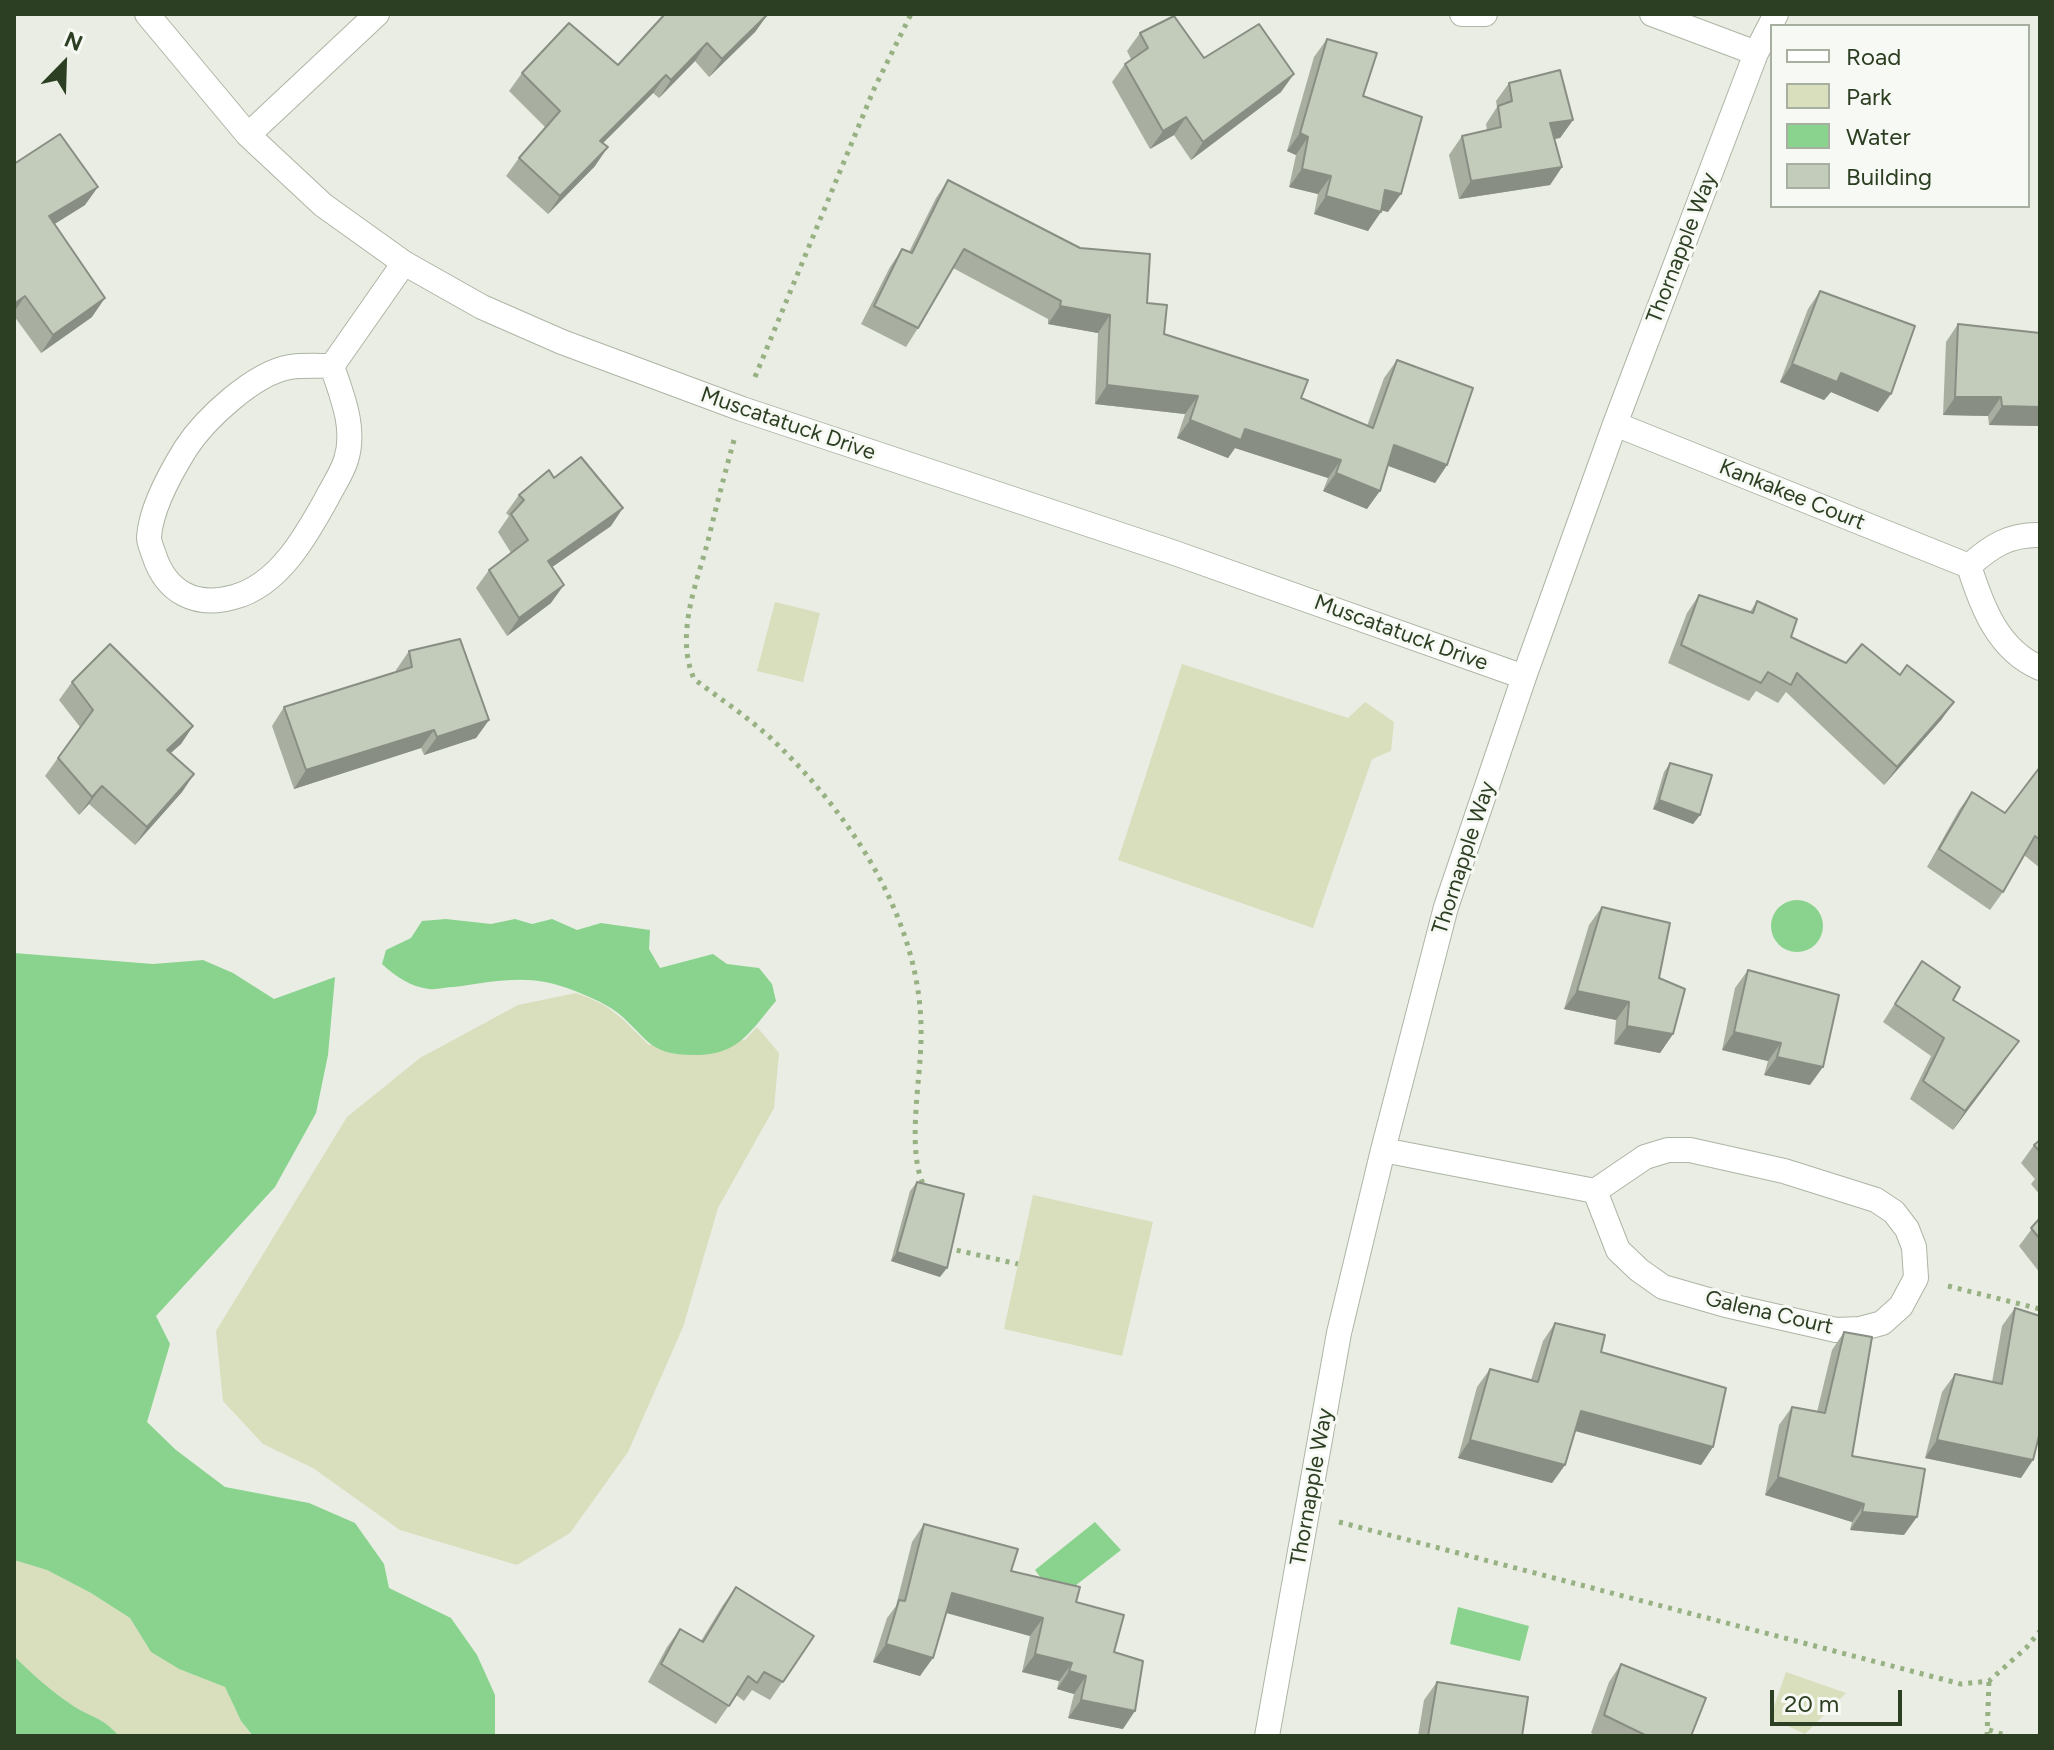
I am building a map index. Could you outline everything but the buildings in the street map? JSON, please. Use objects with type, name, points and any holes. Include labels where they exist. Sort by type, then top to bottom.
[{"type":"street","name":"Muscatatuck Drive","points":[[147,14],[248,135],[323,205],[404,263],[482,307],[562,342],[742,409],[1172,552],[1524,677]]},
{"type":"street","points":[[248,135],[377,14]]},
{"type":"street","points":[[1462,14],[1485,14]]},
{"type":"street","points":[[1652,14],[1756,53]]},
{"type":"street","name":"Thornapple Way","points":[[1267,1736],[1339,1333],[1446,907],[1615,424],[1756,53],[1770,26]]},
{"type":"street","points":[[332,366],[404,263]]},
{"type":"street","points":[[332,366],[349,418],[347,459],[308,531],[282,565],[259,587],[234,598],[207,602],[179,593],[160,574],[149,539],[161,495],[195,435],[219,409],[258,381],[287,367],[332,366]]},
{"type":"street","name":"Kankakee Court","points":[[1615,424],[1969,566]]},
{"type":"street","points":[[2040,535],[2023,534],[1991,546],[1969,566],[1991,623],[2023,661],[2040,668]]},
{"type":"street","points":[[1383,1150],[1595,1191],[1645,1157],[1668,1150],[1690,1150],[1784,1171],[1876,1200],[1894,1212],[1907,1229],[1914,1247],[1916,1278]]},
{"type":"street","name":"Galena Court","points":[[1595,1191],[1618,1250],[1639,1270],[1663,1287],[1726,1305],[1836,1330],[1860,1329],[1882,1323],[1901,1306],[1916,1278]]},
{"type":"path","points":[[911,14],[874,89],[742,409],[690,609],[686,645],[694,679],[778,745],[818,788],[855,837],[882,881],[903,930],[921,999],[917,1153],[921,1180],[932,1196]]},
{"type":"path","points":[[947,1248],[1018,1264]]},
{"type":"path","points":[[1916,1278],[2040,1309]]},
{"type":"path","points":[[1307,1514],[1961,1684],[1989,1681],[2040,1631]]},
{"type":"path","points":[[1989,1681],[1988,1733],[2008,1736]]},
{"type":"green space","points":[[775,602],[820,613],[803,682],[757,671]]},
{"type":"green space","points":[[1182,664],[1348,718],[1365,702],[1394,722],[1391,751],[1372,759],[1313,928],[1118,860]]},
{"type":"green space","points":[[576,993],[609,1008],[649,1045],[745,1040],[757,1027],[779,1053],[774,1108],[718,1208],[683,1327],[628,1452],[570,1533],[517,1565],[400,1530],[313,1468],[263,1444],[223,1401],[216,1331],[347,1117],[420,1058],[518,1005]]},
{"type":"green space","points":[[1033,1195],[1153,1222],[1122,1356],[1004,1329]]},
{"type":"green space","points":[[14,1560],[47,1570],[91,1593],[130,1618],[151,1652],[179,1669],[225,1687],[241,1721],[253,1736],[119,1736],[101,1721],[64,1700],[14,1656]]},
{"type":"green space","points":[[1786,1672],[1846,1693],[1805,1734],[1770,1718]]},
{"type":"water","points":[[1797,900],[1816,907],[1823,926],[1816,945],[1797,952],[1778,945],[1771,926],[1778,907]]},
{"type":"water","points":[[446,919],[491,924],[515,919],[532,924],[552,919],[577,930],[601,923],[650,930],[649,949],[660,968],[713,954],[727,964],[759,968],[772,984],[776,1001],[751,1031],[733,1046],[709,1054],[679,1054],[650,1043],[611,1008],[562,986],[534,980],[511,980],[429,989],[404,980],[382,964],[386,950],[411,938],[422,921]]},
{"type":"water","points":[[14,953],[153,964],[203,960],[233,973],[274,999],[335,977],[328,1055],[316,1113],[275,1187],[156,1316],[170,1344],[147,1422],[176,1450],[225,1487],[309,1503],[355,1523],[384,1564],[389,1588],[451,1618],[477,1655],[495,1695],[495,1736],[253,1736],[241,1721],[225,1687],[179,1669],[151,1652],[130,1618],[91,1593],[47,1570],[14,1560]]},
{"type":"water","points":[[1095,1522],[1121,1550],[1057,1600],[1035,1570]]},
{"type":"water","points":[[1458,1607],[1529,1626],[1520,1661],[1450,1644]]},
{"type":"water","points":[[14,1656],[57,1694],[119,1736],[14,1736]]}]
